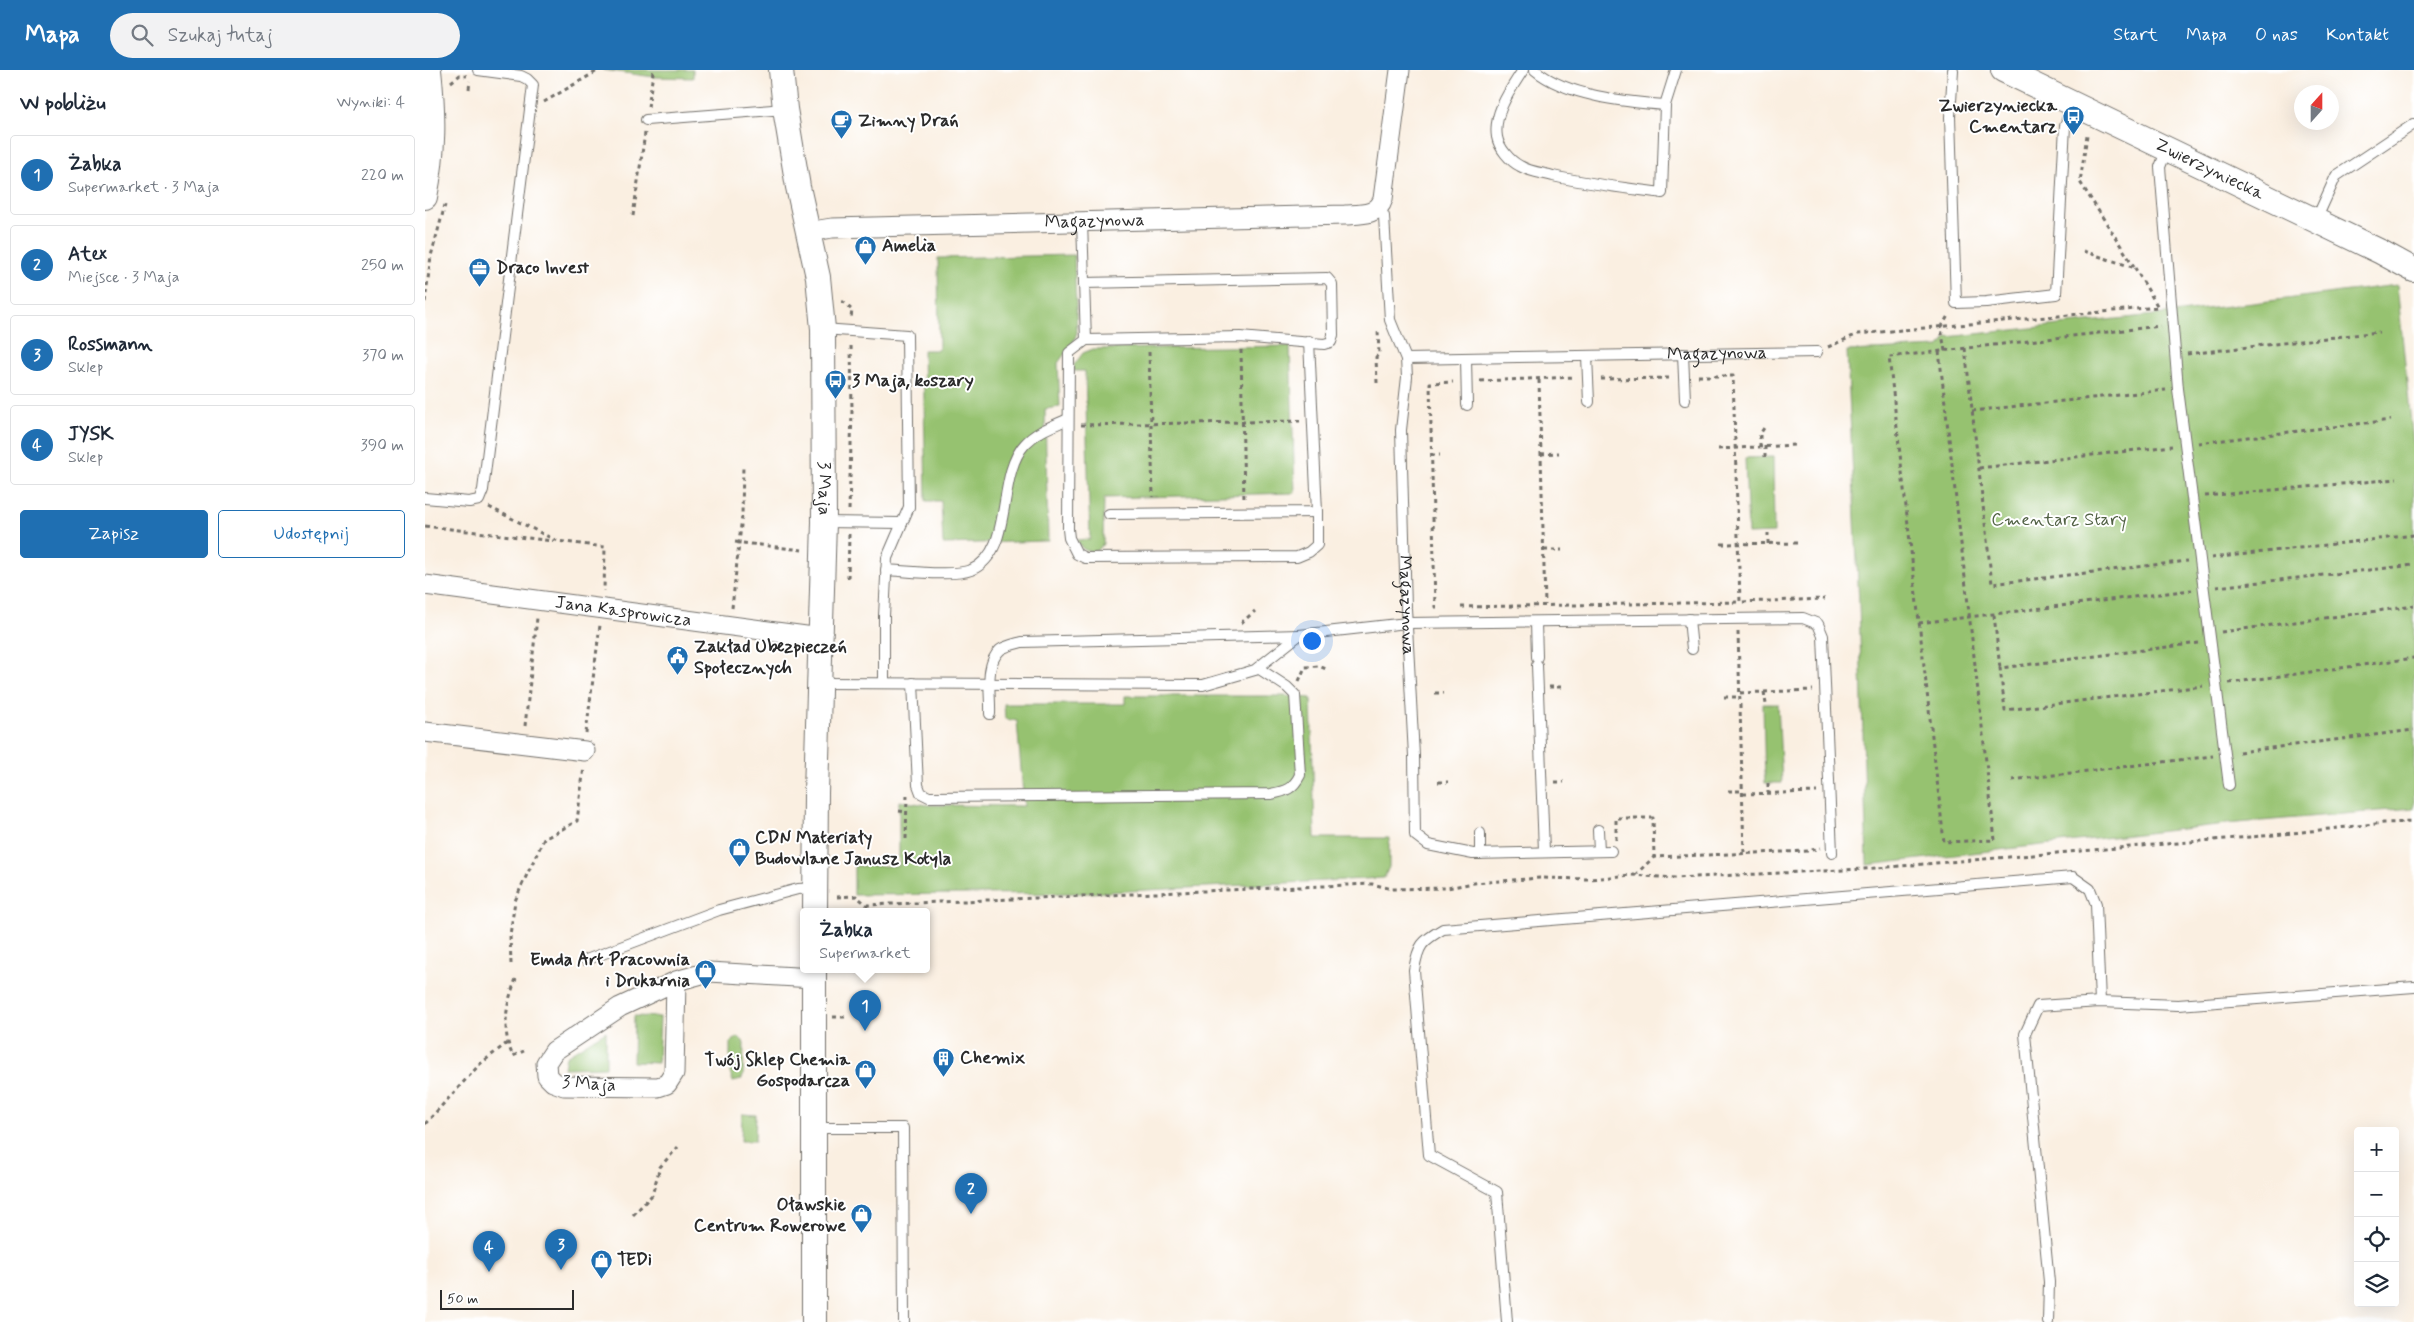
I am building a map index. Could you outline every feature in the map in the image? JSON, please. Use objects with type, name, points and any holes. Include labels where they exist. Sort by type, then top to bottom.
[{"type":"street","points":[[425,198],[434,123],[429,70]]},
{"type":"street","name":"3 Maja","points":[[781,70],[785,109],[807,232],[818,277],[823,329],[824,522],[815,908]]},
{"type":"street","name":"Magazynowa","points":[[807,232],[832,228],[1345,215],[1373,212],[1379,206],[1383,195],[1400,70]]},
{"type":"street","name":"Zwierzyniecka","points":[[2003,70],[2317,220],[2414,270]]},
{"type":"street","name":"Jana Kasprowicza","points":[[425,585],[821,638]]},
{"type":"street","points":[[425,732],[585,751]]},
{"type":"street","name":"3 Maja","points":[[676,981],[675,1071],[667,1084],[658,1087],[564,1086],[553,1082],[547,1076],[546,1063],[554,1051],[620,1007],[676,981],[709,972],[814,974],[814,1322]]},
{"type":"lane","points":[[425,498],[479,500],[485,478],[533,85],[527,79],[478,70]]},
{"type":"lane","points":[[1523,70],[1505,100],[1498,122],[1497,137],[1502,149],[1511,159],[1520,166],[1533,171],[1585,183],[1662,193],[1665,105],[1676,70]]},
{"type":"lane","points":[[1535,70],[1552,82],[1570,89],[1637,102],[1665,105]]},
{"type":"lane","points":[[1953,70],[1950,116],[1956,303],[1986,302],[2056,294],[2065,126],[2073,103]]},
{"type":"lane","points":[[646,120],[785,109]]},
{"type":"lane","points":[[2317,220],[2336,176],[2414,124]]},
{"type":"lane","points":[[2168,148],[2160,167],[2177,355],[2178,389],[2229,785]]},
{"type":"lane","name":"Magazynowa","points":[[1379,206],[1383,216],[1390,320],[1406,359],[1407,377],[1401,430],[1407,623],[1414,756],[1414,830],[1419,840],[1428,845],[1480,854]]},
{"type":"lane","points":[[1082,222],[1086,340]]},
{"type":"lane","points":[[1085,283],[1327,278],[1332,284],[1333,335],[1331,342],[1324,344],[1309,342],[1240,337],[1086,340],[1069,353],[1068,529],[1072,547],[1077,554],[1085,558],[1297,557],[1309,552],[1317,545],[1309,342]]},
{"type":"lane","points":[[823,329],[907,335],[909,507],[887,558],[884,616],[884,683]]},
{"type":"lane","name":"Magazynowa","points":[[1406,359],[1817,352]]},
{"type":"lane","points":[[1683,354],[1685,400]]},
{"type":"lane","points":[[1587,356],[1589,402]]},
{"type":"lane","points":[[1466,358],[1467,405]]},
{"type":"lane","points":[[887,570],[941,573],[970,570],[988,558],[999,533],[1013,465],[1025,444],[1043,430],[1068,422]]},
{"type":"lane","points":[[1109,514],[1317,512]]},
{"type":"lane","points":[[824,522],[902,523]]},
{"type":"lane","points":[[990,714],[992,660],[1001,649],[1022,642],[1299,635],[1407,623],[1803,618],[1810,620],[1821,629],[1823,636],[1832,849]]},
{"type":"lane","points":[[1689,619],[1692,649]]},
{"type":"lane","points":[[1535,622],[1544,851]]},
{"type":"lane","points":[[820,683],[1203,686],[1258,668],[1299,635]]},
{"type":"lane","points":[[913,683],[918,789],[924,796],[945,798],[1271,794],[1288,791],[1295,785],[1299,775],[1295,695],[1287,686],[1258,668]]},
{"type":"lane","points":[[1598,830],[1599,851]]},
{"type":"lane","points":[[1480,832],[1480,854],[1599,851],[1611,846]]},
{"type":"lane","points":[[1507,1322],[1497,1192],[1429,1155],[1414,970],[1417,951],[1426,939],[1443,929],[2073,877],[2089,889],[2096,904],[2100,1002]]},
{"type":"lane","points":[[586,960],[719,910],[798,889],[815,888]]},
{"type":"lane","points":[[2048,1322],[2049,1282],[2025,1034],[2038,1006],[2100,1002],[2178,1005],[2414,987]]},
{"type":"lane","points":[[814,1128],[903,1128],[904,1322]]},
{"type":"path","points":[[530,109],[599,70]]},
{"type":"path","points":[[633,216],[646,120],[655,71],[649,70]]},
{"type":"path","points":[[469,90],[470,78]]},
{"type":"path","points":[[1817,352],[1858,334],[2158,307],[2080,182],[2087,135]]},
{"type":"path","points":[[2083,251],[2135,268]]},
{"type":"path","points":[[425,274],[429,276]]},
{"type":"path","points":[[838,294],[842,301],[852,310],[852,411],[848,578]]},
{"type":"path","points":[[1377,383],[1378,322]]},
{"type":"path","points":[[1939,351],[1995,840],[1944,842],[1889,357],[1939,351],[1945,351],[2173,324]]},
{"type":"path","points":[[1941,328],[1945,351]]},
{"type":"path","points":[[2177,355],[2379,332]]},
{"type":"path","points":[[1240,337],[1244,512]]},
{"type":"path","points":[[1149,339],[1153,497]]},
{"type":"path","points":[[1965,348],[1992,584],[2414,535]]},
{"type":"path","points":[[1600,372],[1600,378],[1672,378],[1672,372]]},
{"type":"path","points":[[1697,372],[1698,377],[1733,376],[1740,602]]},
{"type":"path","points":[[1480,375],[1480,381],[1539,380],[1575,379],[1575,373]]},
{"type":"path","points":[[1444,607],[1435,607],[1430,382],[1453,382],[1454,376]]},
{"type":"path","points":[[1539,380],[1545,605]]},
{"type":"path","points":[[1973,411],[2178,389]]},
{"type":"path","points":[[1068,422],[1152,424],[1312,420]]},
{"type":"path","points":[[1979,468],[2391,420]]},
{"type":"path","points":[[1764,428],[1760,434],[1765,457]]},
{"type":"path","points":[[1718,449],[1796,445]]},
{"type":"path","points":[[1541,454],[1559,453]]},
{"type":"path","points":[[1431,455],[1440,455]]},
{"type":"path","points":[[731,614],[743,465]]},
{"type":"path","points":[[2192,497],[2397,479]]},
{"type":"path","points":[[472,501],[499,510],[557,541]]},
{"type":"path","points":[[425,526],[605,547],[603,595]]},
{"type":"path","points":[[1768,533],[1768,544]]},
{"type":"path","points":[[737,542],[802,550]]},
{"type":"path","points":[[1721,544],[1799,543]]},
{"type":"path","points":[[1544,550],[1561,550]]},
{"type":"path","points":[[1434,558],[1440,558]]},
{"type":"path","points":[[1919,623],[2414,565]]},
{"type":"path","points":[[1453,607],[1825,599]]},
{"type":"path","points":[[2000,668],[2414,606]]},
{"type":"path","points":[[523,744],[538,612]]},
{"type":"path","points":[[1994,615],[2005,710],[2414,658]]},
{"type":"path","points":[[511,964],[509,935],[515,901],[544,839],[577,821],[601,619]]},
{"type":"path","points":[[1737,629],[1744,854]]},
{"type":"path","points":[[1295,695],[1305,667],[1319,666],[1326,669]]},
{"type":"path","points":[[1547,688],[1561,687]]},
{"type":"path","points":[[1724,697],[1764,692],[1826,689]]},
{"type":"path","points":[[1764,692],[1766,704]]},
{"type":"path","points":[[1435,693],[1444,693]]},
{"type":"path","points":[[2012,780],[2414,730]]},
{"type":"path","points":[[1438,782],[1448,782]]},
{"type":"path","points":[[1768,783],[1768,793]]},
{"type":"path","points":[[1728,791],[1768,793],[1830,792]]},
{"type":"path","points":[[899,811],[906,812]]},
{"type":"path","points":[[1611,846],[1617,840],[1617,818],[1653,818],[1654,857]]},
{"type":"path","points":[[837,897],[856,896],[867,905],[1372,884],[1392,889],[1447,888],[1474,883],[1540,878],[1590,879],[1635,875],[1675,878],[1864,869],[2274,835],[2384,823],[2414,822]]},
{"type":"path","points":[[1635,875],[1654,857],[1808,852],[1832,849]]},
{"type":"path","points":[[516,979],[507,999],[507,1043],[513,1056],[524,1051]]},
{"type":"path","points":[[425,1124],[480,1064],[507,1043]]},
{"type":"path","points":[[633,1215],[652,1195],[660,1167],[678,1147]]},
{"type":"green space","points":[[603,70],[693,70],[693,78],[654,77]]},
{"type":"green space","points":[[1074,255],[1077,332],[1074,341],[1058,363],[1060,407],[1045,409],[1048,541],[943,544],[941,501],[926,501],[923,350],[939,350],[938,258]]},
{"type":"green space","name":"Cmentarz Stary","points":[[2397,285],[2414,452],[2414,808],[2226,824],[1867,865],[1859,604],[1847,351],[1940,347],[1947,337],[2173,313]]},
{"type":"green space","points":[[1290,346],[1295,493],[1104,498],[1103,544],[1097,551],[1087,551],[1080,546],[1077,540],[1090,539],[1085,371],[1074,371],[1074,365],[1083,353],[1093,349]]},
{"type":"green space","points":[[1773,457],[1774,533],[1748,534],[1745,458]]},
{"type":"green space","points":[[1125,696],[1284,696],[1311,698],[1315,838],[1389,838],[1389,867],[1384,878],[1088,893],[854,895],[854,866],[899,866],[899,801],[928,805],[1024,806],[1017,721],[1005,719],[1004,704],[1125,704]]},
{"type":"green space","points":[[1763,704],[1778,704],[1782,783],[1765,783]]},
{"type":"green space","points":[[634,1016],[660,1017],[658,1063],[633,1062]]},
{"type":"green space","points":[[606,1031],[606,1067],[564,1068],[566,1056]]},
{"type":"green space","points":[[737,1037],[744,1044],[743,1076],[741,1080],[733,1082],[730,1073],[730,1043]]},
{"type":"green space","points":[[742,1114],[756,1115],[755,1141],[741,1141]]},
{"type":"place","name":"Zwierzyniecka Cmentarz","points":[[2073,135]]},
{"type":"place","name":"Zimny Drań","points":[[842,140]]},
{"type":"place","name":"Amelia","points":[[866,265]]},
{"type":"place","name":"Draco Invest","points":[[480,287]]},
{"type":"place","name":"3 Maja, koszary","points":[[836,400]]},
{"type":"place","name":"Zakład Ubezpieczeń Społecznych","points":[[678,676]]},
{"type":"place","name":"CDN Materiały Budowlane Janusz Kotyla","points":[[739,867]]},
{"type":"place","name":"Emda Art Pracownia i Drukarnia","points":[[706,989]]},
{"type":"place","name":"Żabka","points":[[865,1031]]},
{"type":"place","name":"Chemix","points":[[944,1077]]},
{"type":"place","name":"Twój Sklep Chemia Gospodarcza","points":[[866,1089]]},
{"type":"place","name":"Atex","points":[[971,1214]]},
{"type":"place","name":"Oławskie Centrum Rowerowe","points":[[862,1234]]},
{"type":"place","name":"Rossmann","points":[[561,1270]]},
{"type":"place","name":"JYSK","points":[[489,1272]]},
{"type":"place","name":"TEDi","points":[[601,1279]]}]
